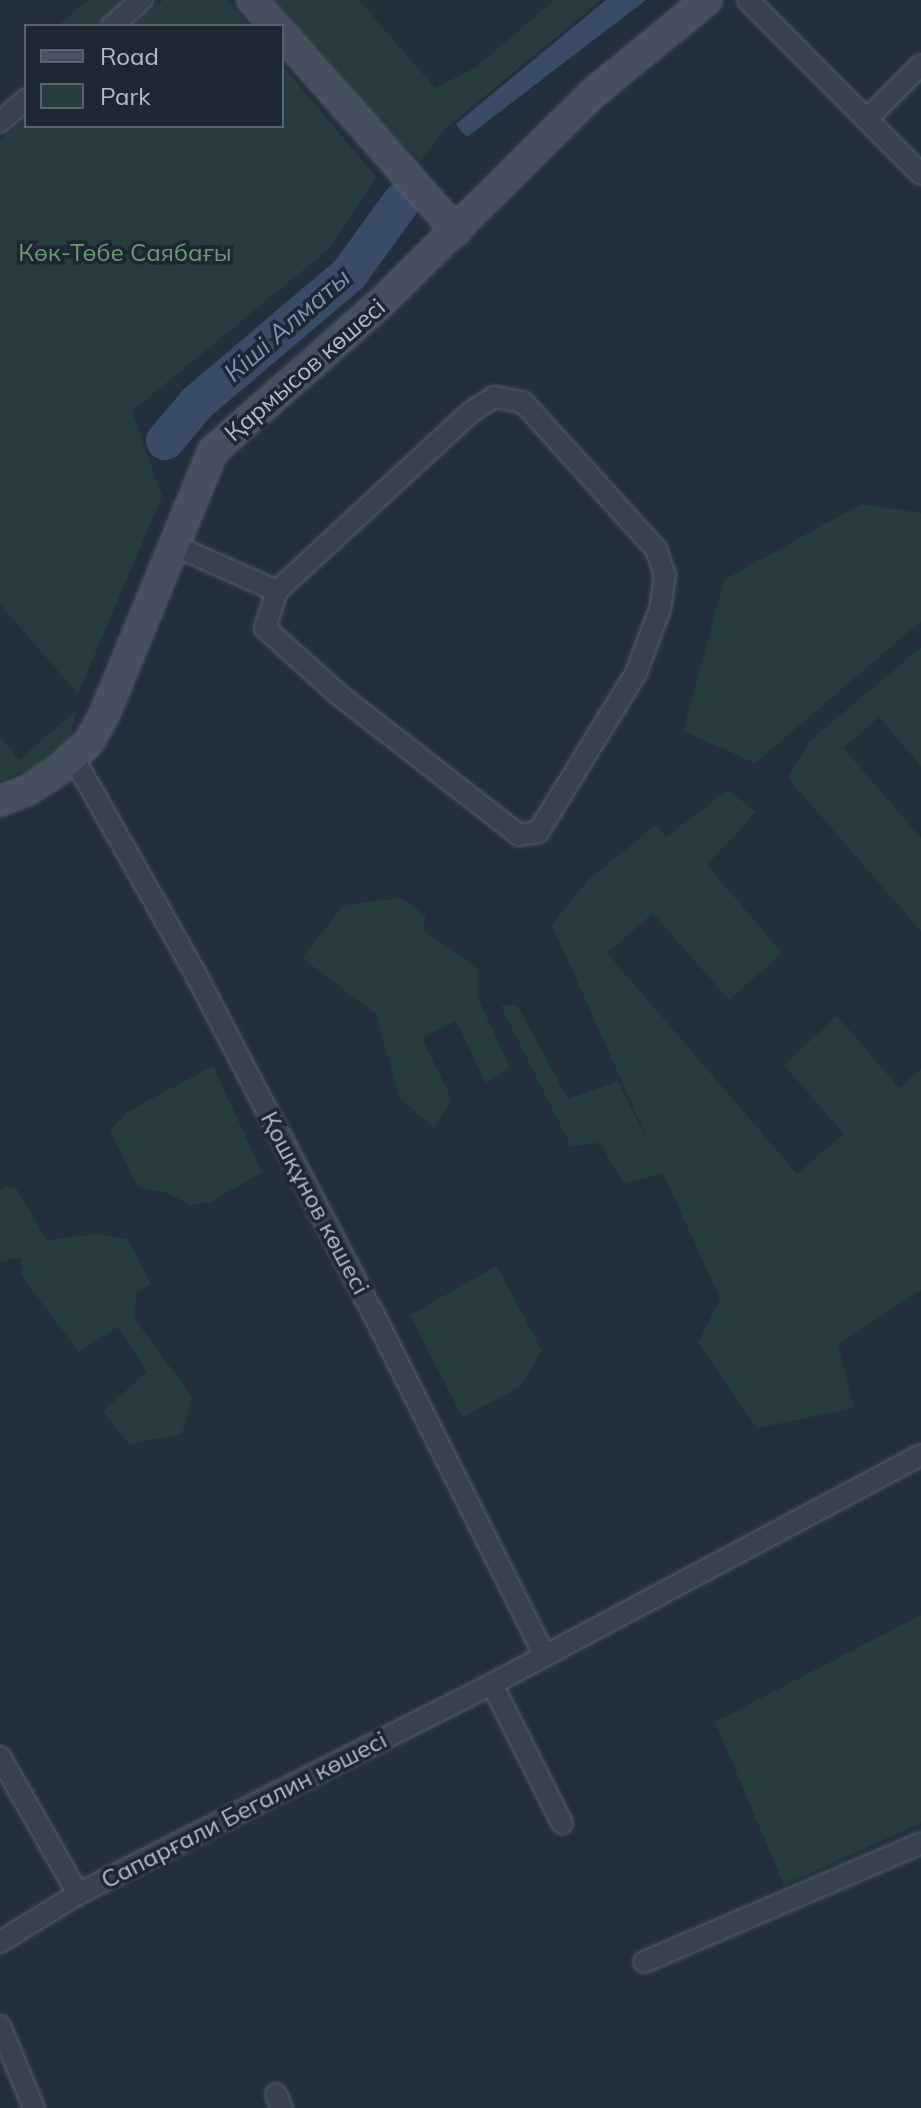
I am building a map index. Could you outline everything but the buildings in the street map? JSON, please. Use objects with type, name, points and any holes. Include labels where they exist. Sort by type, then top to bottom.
[{"type":"street","points":[[114,24],[142,0]]},
{"type":"street","points":[[252,0],[273,24]]},
{"type":"street","name":"Қармысов көшесі","points":[[0,801],[28,790],[89,742],[105,713],[213,451],[381,303],[592,94],[707,0]]},
{"type":"street","points":[[748,0],[921,174]]},
{"type":"street","points":[[284,36],[456,231]]},
{"type":"street","points":[[867,119],[921,65]]},
{"type":"street","points":[[0,122],[24,101]]},
{"type":"street","points":[[494,397],[523,402],[656,549],[665,575],[660,609],[636,673],[538,832],[519,835],[349,703],[265,628],[277,591],[471,412],[494,397]]},
{"type":"street","points":[[173,545],[277,591]]},
{"type":"street","name":"Қошқұнов көшесі","points":[[73,757],[99,797],[217,1015],[545,1656]]},
{"type":"street","name":"Сапарғали Бегалин көшесі","points":[[0,1942],[78,1894],[492,1684],[921,1455]]},
{"type":"street","points":[[492,1684],[562,1823]]},
{"type":"street","points":[[0,1757],[78,1894]]},
{"type":"street","points":[[644,1962],[921,1843]]},
{"type":"street","points":[[0,2026],[34,2108]]},
{"type":"green space","points":[[88,0],[125,0],[100,24],[60,24]]},
{"type":"green space","points":[[163,0],[227,0],[247,24],[135,24]]},
{"type":"green space","points":[[273,0],[359,0],[435,88],[476,67],[555,0],[601,0],[446,128],[421,160],[378,124]]},
{"type":"green space","name":"Көк-Төбе Саябағы","points":[[284,67],[376,177],[330,248],[132,411],[162,496],[78,694],[0,604],[0,140],[24,120],[24,128],[284,128]]},
{"type":"green space","points":[[861,504],[921,513],[921,621],[755,763],[683,731],[724,580]]},
{"type":"green space","points":[[921,647],[921,766],[879,717],[843,748],[921,838],[921,931],[788,778],[809,742]]},
{"type":"green space","points":[[76,711],[66,753],[0,781],[0,737],[19,760]]},
{"type":"green space","points":[[728,790],[756,812],[707,865],[782,953],[729,1000],[653,913],[607,953],[797,1174],[844,1134],[784,1065],[837,1016],[899,1088],[921,1069],[921,1290],[838,1344],[854,1408],[757,1428],[698,1343],[720,1299],[663,1173],[624,1184],[600,1143],[571,1146],[501,1006],[517,1005],[568,1099],[618,1082],[650,1144],[552,925],[588,880],[656,825],[666,837]]},
{"type":"green space","points":[[400,898],[426,916],[423,931],[478,969],[478,999],[510,1067],[486,1083],[456,1021],[422,1038],[452,1100],[434,1128],[399,1097],[376,1014],[302,958],[344,905]]},
{"type":"green space","points":[[213,1066],[262,1172],[211,1202],[190,1205],[168,1193],[138,1187],[110,1130],[127,1112]]},
{"type":"green space","points":[[6,1186],[16,1188],[47,1240],[97,1234],[128,1239],[151,1284],[137,1293],[134,1318],[192,1397],[182,1434],[129,1444],[103,1411],[147,1372],[118,1327],[79,1352],[21,1275],[21,1257],[0,1262],[0,1189]]},
{"type":"green space","points":[[497,1266],[542,1351],[520,1387],[462,1417],[410,1315]]},
{"type":"green space","points":[[921,1615],[921,1823],[784,1885],[715,1722]]},
{"type":"water","points":[[606,0],[646,0],[467,137],[460,130],[456,124]]},
{"type":"waterway","name":"Кіші Алматы","points":[[165,441],[197,403],[349,274],[402,201]]}]
